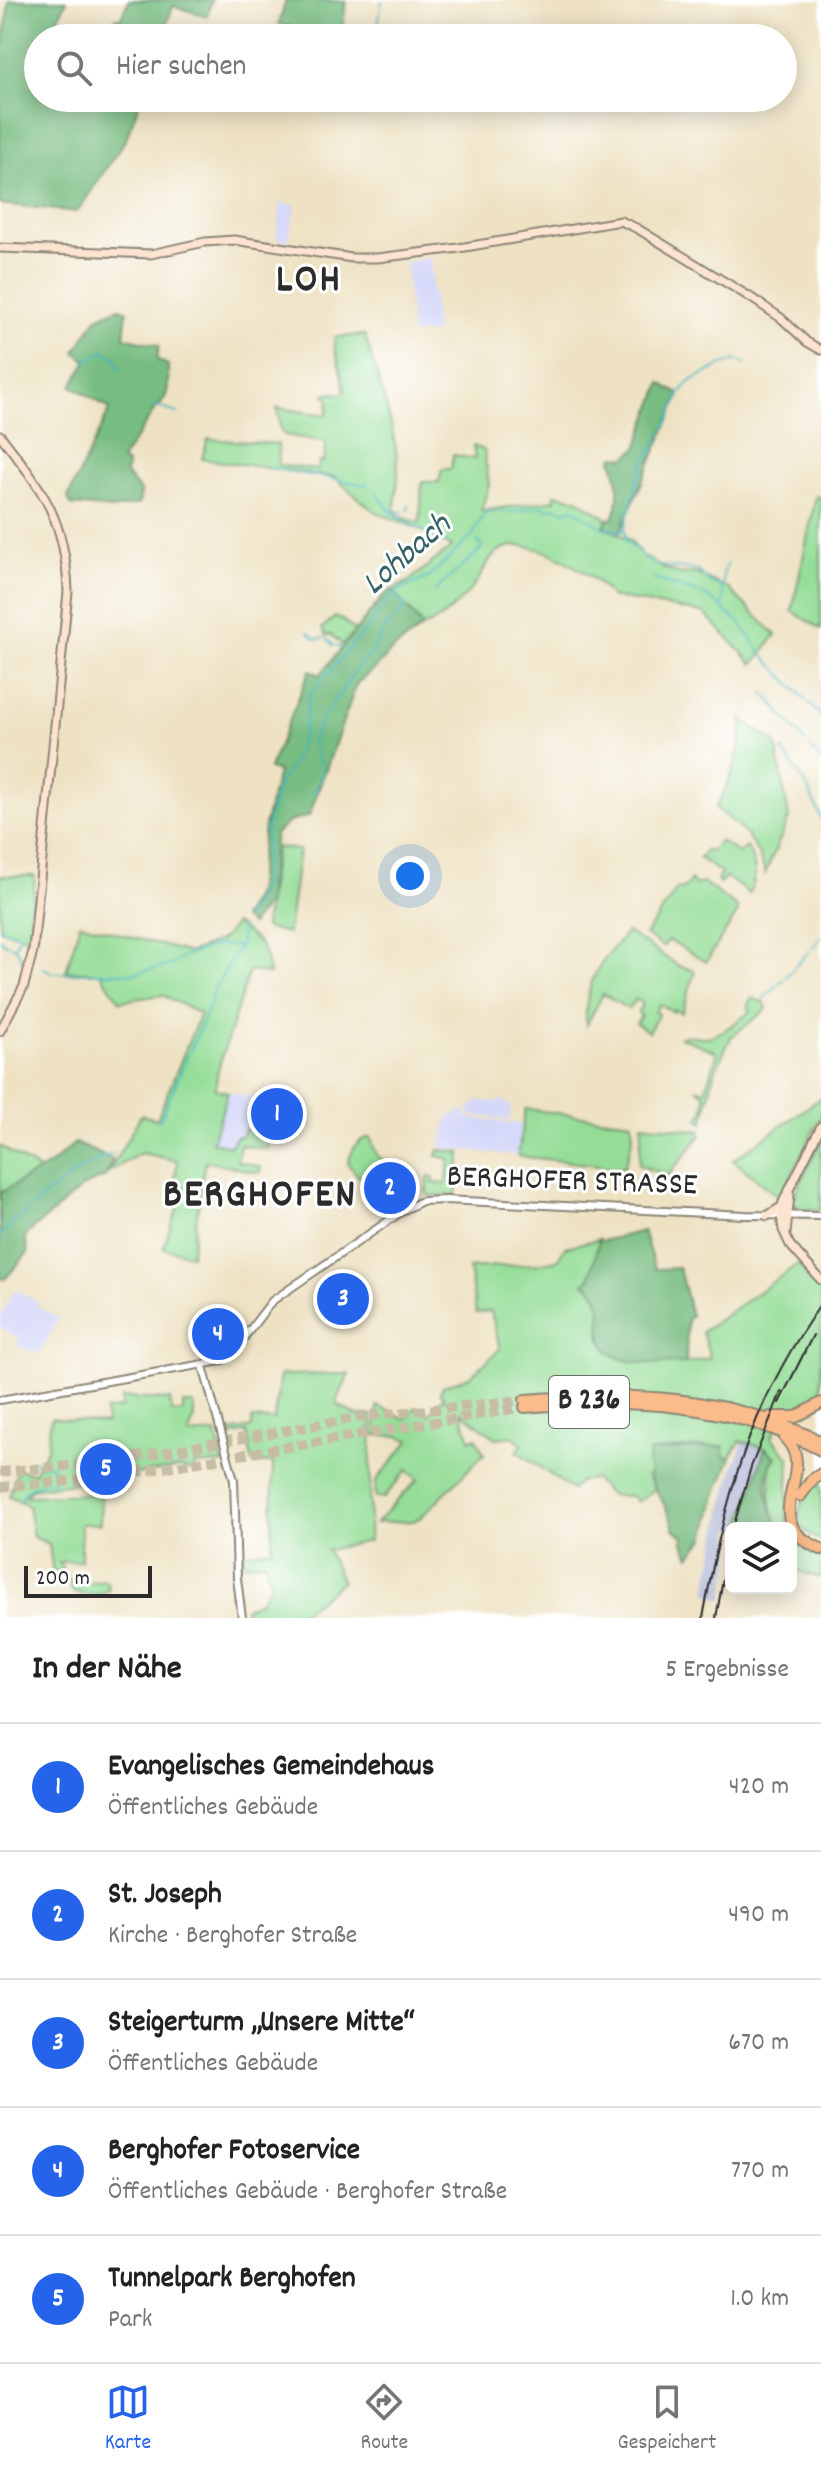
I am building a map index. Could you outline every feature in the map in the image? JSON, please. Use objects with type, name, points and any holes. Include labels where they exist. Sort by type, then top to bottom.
[{"type":"highway","name":"B 236","points":[[821,1442],[741,1411],[694,1401],[647,1395],[590,1395],[525,1403],[653,1403],[714,1412],[763,1425],[821,1450]]},
{"type":"highway","points":[[741,1411],[789,1418],[803,1415],[821,1403]]},
{"type":"highway","points":[[763,1425],[791,1442],[800,1454],[804,1472],[792,1503],[792,1517],[802,1537],[821,1546]]},
{"type":"highway","points":[[821,1474],[802,1492],[797,1515],[807,1535],[821,1546]]},
{"type":"main road","points":[[0,248],[151,254],[228,240],[275,244],[352,258],[377,258],[459,248],[621,221],[744,293],[821,350]]},
{"type":"main road","points":[[0,435],[34,479],[53,512],[65,551],[68,592],[33,951],[24,986],[0,1031]]},
{"type":"main road","points":[[767,1216],[781,1207],[821,1126]]},
{"type":"main road","points":[[784,1216],[792,1187]]},
{"type":"main road","points":[[781,1207],[786,1236],[821,1280]]},
{"type":"street","name":"BERGHOFER STRASSE","points":[[0,1400],[203,1366],[230,1356],[272,1301],[397,1214],[422,1201],[821,1216]]},
{"type":"street","points":[[203,1366],[234,1480],[237,1578],[242,1618]]},
{"type":"shaded area","points":[[281,203],[296,205],[288,241],[276,239]]},
{"type":"shaded area","points":[[430,258],[436,332],[412,334],[405,262]]},
{"type":"shaded area","points":[[228,1092],[262,1099],[245,1131],[241,1137],[236,1136],[231,1146],[212,1143]]},
{"type":"shaded area","points":[[476,1100],[502,1100],[513,1108],[510,1120],[471,1115],[468,1108],[475,1105]]},
{"type":"shaded area","points":[[464,1110],[468,1118],[521,1124],[517,1155],[440,1148],[448,1117]]},
{"type":"shaded area","points":[[15,1289],[39,1303],[37,1307],[59,1318],[39,1353],[16,1346],[19,1338],[0,1327],[0,1318]]},
{"type":"shaded area","points":[[749,1428],[768,1435],[740,1522],[725,1522],[723,1600],[706,1592],[733,1468]]},
{"type":"green space","points":[[9,0],[67,0],[56,24],[24,24],[24,112],[136,112],[126,139],[77,212],[0,204],[0,44],[4,44]]},
{"type":"green space","points":[[129,0],[212,0],[207,16],[173,6],[167,24],[113,24],[116,18],[120,19]]},
{"type":"green space","points":[[286,0],[346,1],[343,24],[279,24]]},
{"type":"green space","points":[[119,308],[127,311],[124,337],[159,345],[157,360],[168,365],[166,394],[121,460],[127,464],[126,474],[141,492],[139,504],[113,509],[71,505],[68,497],[110,409],[72,386],[87,361],[75,352],[97,318]]},
{"type":"green space","points":[[365,335],[394,441],[398,474],[395,511],[401,517],[420,523],[422,482],[439,482],[442,469],[451,469],[453,455],[475,459],[473,446],[484,450],[489,485],[481,511],[555,500],[555,494],[577,499],[608,519],[604,526],[630,540],[642,555],[662,568],[681,574],[695,573],[728,588],[776,635],[760,657],[753,664],[704,613],[611,597],[595,580],[576,567],[554,555],[526,546],[507,547],[499,551],[458,603],[423,627],[392,590],[409,581],[452,547],[419,529],[375,512],[334,477],[202,459],[208,439],[278,444],[279,465],[318,470],[319,462],[324,462],[326,442],[285,435],[281,431],[277,408],[327,415],[329,400],[325,394],[343,393],[345,390],[334,345],[335,337]]},
{"type":"green space","points":[[661,383],[680,395],[620,532],[604,526],[608,519],[613,518],[618,496],[618,481],[612,459],[615,456],[625,458],[637,448]]},
{"type":"green space","points":[[816,496],[821,498],[821,629],[792,611]]},
{"type":"green space","points":[[392,590],[423,627],[357,683],[309,816],[289,822],[275,834],[267,903],[251,925],[242,918],[256,894],[264,826],[278,772],[269,769],[310,670],[320,675],[385,594]]},
{"type":"green space","points":[[335,617],[355,631],[343,645],[330,634],[326,636],[322,628]]},
{"type":"green space","points":[[742,719],[776,744],[789,818],[765,874],[758,853],[747,836],[716,808],[735,765]]},
{"type":"green space","points":[[720,841],[739,853],[747,847],[755,870],[749,894],[726,877],[720,884],[717,881],[721,873],[699,858]]},
{"type":"green space","points":[[276,847],[299,850],[288,933],[264,928]]},
{"type":"green space","points":[[0,876],[35,876],[29,938],[0,929]]},
{"type":"green space","points":[[691,880],[695,885],[704,883],[738,908],[706,962],[668,940],[663,947],[645,935],[678,888],[682,890]]},
{"type":"green space","points":[[80,923],[190,953],[221,940],[235,924],[263,949],[269,974],[249,971],[218,1069],[215,1089],[228,1092],[212,1142],[231,1146],[236,1136],[241,1136],[249,1125],[271,1128],[268,1149],[240,1145],[237,1161],[261,1167],[260,1173],[205,1161],[191,1255],[163,1248],[185,1188],[174,1182],[178,1161],[141,1153],[109,1172],[141,1115],[157,1119],[200,1014],[163,995],[120,1001],[100,973],[66,971]]},
{"type":"green space","points":[[627,932],[679,966],[695,971],[682,1013],[673,1012],[660,1004],[655,1012],[659,1014],[648,1032],[636,1023],[641,1016],[638,1012],[642,1004],[636,999],[628,1009],[603,994],[586,1026],[588,997],[595,974]]},
{"type":"green space","points":[[752,998],[765,1003],[767,1009],[731,1037],[714,1073],[703,1123],[698,1119],[704,1110],[705,1095],[698,1089],[705,1090],[717,1055],[715,1051],[680,1037],[705,1037],[723,1031],[750,1012],[748,1004]]},
{"type":"green space","points":[[821,1098],[821,1116],[780,1198],[733,1160]]},
{"type":"green space","points":[[525,1109],[632,1122],[633,1138],[624,1168],[518,1156]]},
{"type":"green space","points":[[642,1124],[700,1131],[701,1135],[668,1176],[639,1165]]},
{"type":"green space","points":[[370,1137],[377,1155],[384,1161],[365,1184],[348,1164],[355,1147]]},
{"type":"green space","points":[[821,1139],[821,1210],[804,1209],[792,1204],[793,1199]]},
{"type":"green space","points":[[75,1143],[113,1160],[105,1177],[84,1186],[25,1236],[28,1253],[5,1279],[0,1278],[0,1193],[51,1164]]},
{"type":"green space","points":[[0,1146],[40,1171],[0,1193]]},
{"type":"green space","points":[[439,1150],[461,1152],[456,1195],[429,1196],[426,1192],[429,1176],[434,1178],[433,1183],[446,1184],[450,1159],[437,1156]]},
{"type":"green space","points":[[643,1231],[655,1269],[679,1268],[691,1316],[687,1320],[686,1363],[628,1361],[612,1354],[602,1338],[598,1298],[584,1283],[590,1278],[599,1239],[602,1241]]},
{"type":"green space","points":[[599,1239],[590,1279],[602,1309],[600,1338],[610,1353],[626,1360],[686,1363],[710,1358],[702,1332],[798,1264],[821,1290],[821,1397],[812,1404],[781,1414],[772,1438],[789,1457],[788,1522],[776,1522],[774,1517],[768,1449],[740,1441],[731,1457],[723,1458],[723,1446],[667,1449],[647,1476],[655,1489],[637,1502],[632,1496],[610,1495],[594,1479],[581,1481],[572,1490],[517,1451],[523,1444],[512,1436],[496,1438],[461,1412],[470,1440],[476,1437],[484,1454],[420,1518],[376,1523],[418,1479],[407,1470],[384,1498],[375,1497],[376,1481],[410,1440],[375,1435],[377,1406],[406,1419],[415,1407],[429,1415],[441,1399],[445,1399],[440,1393],[443,1386],[471,1376],[500,1349],[491,1311],[476,1313],[469,1268],[557,1260],[565,1247]]},
{"type":"green space","points":[[349,1374],[336,1404],[356,1415],[372,1415],[369,1541],[327,1550],[342,1582],[294,1618],[247,1618],[245,1608],[261,1600],[271,1584],[265,1562],[243,1564],[243,1553],[272,1549],[273,1463],[252,1462],[247,1433],[228,1436],[229,1432],[252,1428],[252,1419],[274,1420],[280,1375]]},
{"type":"green space","points":[[121,1398],[170,1400],[172,1413],[183,1412],[183,1404],[194,1404],[189,1435],[216,1433],[223,1463],[195,1465],[194,1471],[180,1468],[31,1489],[25,1496],[101,1494],[100,1524],[81,1524],[81,1561],[59,1562],[63,1569],[53,1574],[49,1544],[33,1537],[28,1505],[9,1496],[18,1469],[34,1473],[47,1449],[51,1418],[106,1424],[105,1411],[122,1408]]},
{"type":"green space","points":[[724,1446],[724,1457],[731,1457],[715,1498],[705,1538],[690,1556],[682,1540],[684,1537],[674,1529],[652,1483],[648,1463],[650,1451]]},
{"type":"green space","points":[[765,1448],[776,1457],[767,1482],[769,1502],[777,1522],[742,1522]]},
{"type":"green space","points":[[821,1477],[821,1541],[802,1526],[799,1510]]},
{"type":"green space","points":[[797,1530],[821,1553],[821,1578],[797,1571]]},
{"type":"green space","points":[[64,1577],[81,1583],[106,1580],[109,1590],[94,1595],[80,1594],[71,1590],[70,1583],[64,1581]]},
{"type":"waterway","points":[[378,24],[382,0]]},
{"type":"waterway","points":[[85,362],[104,351],[115,358],[120,369]]},
{"type":"waterway","points":[[624,530],[641,469],[670,419],[680,393],[691,381],[720,366],[737,360],[746,364]]},
{"type":"waterway","points":[[153,406],[178,413]]},
{"type":"waterway","points":[[269,468],[368,485]]},
{"type":"waterway","points":[[376,493],[394,515],[448,544]]},
{"type":"waterway","points":[[408,510],[409,505]]},
{"type":"waterway","name":"Lohbach","points":[[245,918],[264,884],[267,824],[280,781],[292,765],[303,737],[310,694],[369,626],[393,593],[429,577],[472,536],[485,512],[514,512],[541,506],[565,511],[572,508],[605,529],[610,527],[615,531],[625,531],[626,540],[646,559],[660,566],[697,570],[709,582],[719,585],[723,591],[723,610],[739,622],[762,654],[806,700]]},
{"type":"waterway","points":[[392,510],[403,512]]},
{"type":"waterway","points":[[435,591],[481,549],[477,541]]},
{"type":"waterway","points":[[724,588],[723,574],[728,563]]},
{"type":"waterway","points":[[653,579],[705,595],[722,607]]},
{"type":"waterway","points":[[320,765],[312,741],[321,721],[359,665],[372,653],[384,629],[406,607],[396,595]]},
{"type":"waterway","points":[[308,632],[316,639],[324,638]]},
{"type":"waterway","points":[[327,639],[334,646]]},
{"type":"waterway","points":[[337,646],[342,647]]},
{"type":"waterway","points":[[764,693],[806,743]]},
{"type":"waterway","name":"Lohbach","points":[[809,703],[821,716]]},
{"type":"waterway","points":[[810,747],[821,761]]},
{"type":"waterway","points":[[782,750],[806,784],[821,818]]},
{"type":"waterway","points":[[312,794],[320,781],[323,767]]},
{"type":"waterway","name":"Lohbach","points":[[159,1122],[211,1002],[211,995],[241,943],[242,927]]},
{"type":"waterway","points":[[0,928],[20,935],[15,946]]},
{"type":"waterway","points":[[812,948],[821,938]]},
{"type":"waterway","points":[[0,939],[15,947],[23,961]]},
{"type":"waterway","points":[[43,968],[54,973],[135,973],[172,965],[185,956],[217,945],[237,946]]},
{"type":"waterway","points":[[786,977],[809,951]]},
{"type":"waterway","points":[[763,999],[783,980]]},
{"type":"waterway","name":"Lohbach","points":[[0,1236],[37,1202],[72,1176],[103,1157],[114,1154]]},
{"type":"waterway","points":[[35,1460],[38,1465],[51,1465],[55,1476]]},
{"type":"waterway","points":[[21,1500],[26,1490],[55,1481]]},
{"type":"tunnel","points":[[0,1472],[91,1464],[367,1416],[525,1400]]},
{"type":"tunnel","points":[[0,1487],[92,1479],[525,1407]]},
{"type":"railway","points":[[703,1618],[720,1533],[743,1454],[776,1379],[796,1341],[821,1304]]},
{"type":"railway","points":[[779,1403],[813,1335]]},
{"type":"railway","points":[[735,1522],[751,1467],[781,1392]]},
{"type":"railway","points":[[716,1618],[725,1569]]},
{"type":"place","name":"Evangelisches Gemeindehaus","points":[[277,1114]]},
{"type":"place","name":"St. Joseph","points":[[390,1188]]},
{"type":"place","name":"Steigerturm „Unsere Mitte“","points":[[343,1299]]},
{"type":"place","name":"Berghofer Fotoservice","points":[[218,1334]]},
{"type":"place","name":"Tunnelpark Berghofen","points":[[106,1469]]},
{"type":"district","name":"LOH","points":[[309,282]]},
{"type":"district","name":"BERGHOFEN","points":[[260,1197]]}]
